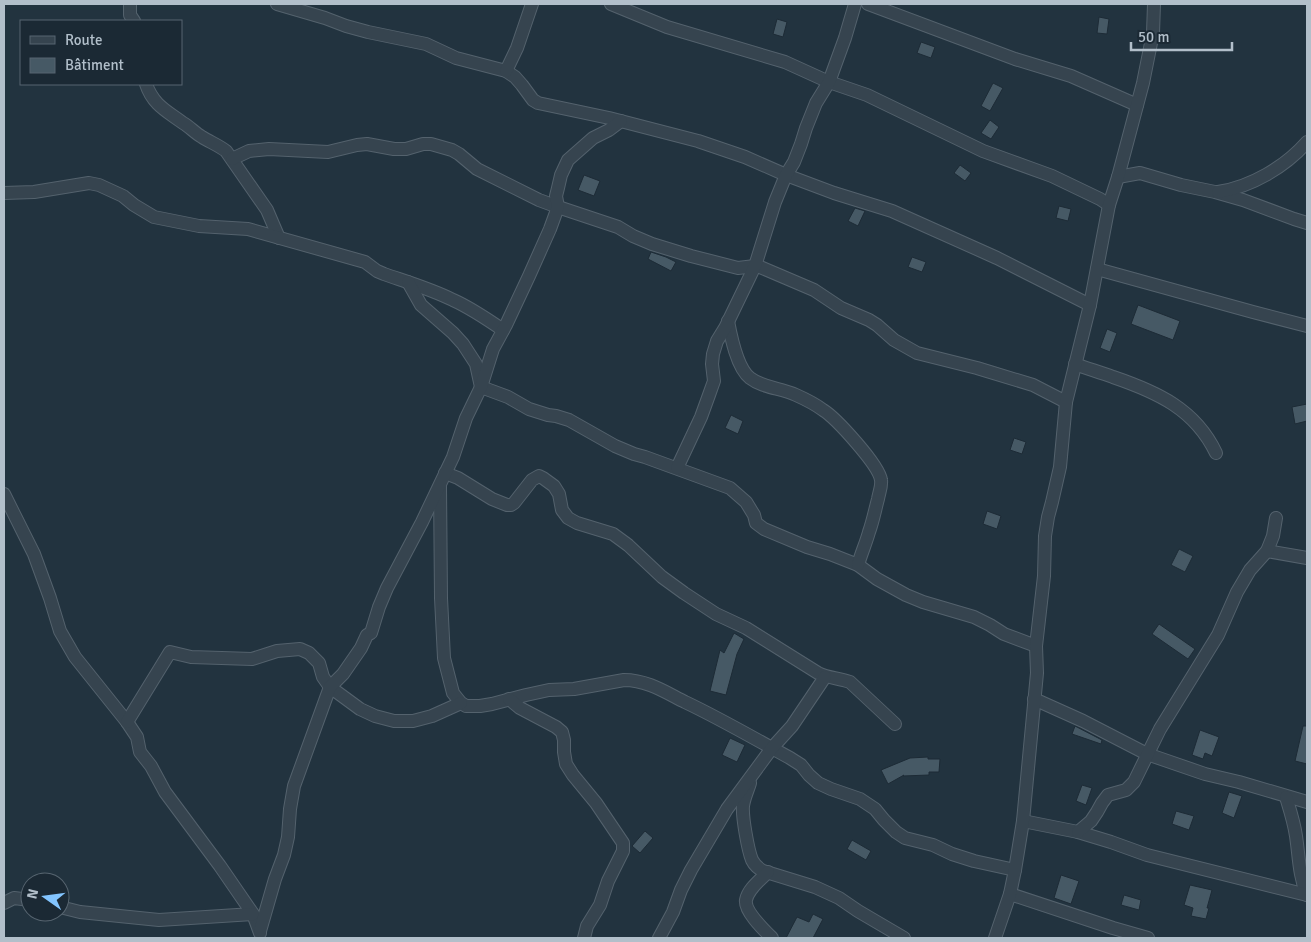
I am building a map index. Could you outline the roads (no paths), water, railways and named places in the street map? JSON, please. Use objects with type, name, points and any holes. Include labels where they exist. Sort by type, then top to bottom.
[{"type":"street","points":[[130,4],[130,15],[133,20]]},
{"type":"street","points":[[277,4],[383,36],[426,44],[456,58],[506,71],[515,77],[533,100],[538,103],[621,121],[698,141],[746,157],[786,175],[892,212],[997,258],[1090,305]]},
{"type":"street","points":[[506,71],[517,48],[532,4]]},
{"type":"street","points":[[611,4],[667,27],[785,62],[829,82],[867,95],[983,151],[1052,176],[1109,205]]},
{"type":"street","points":[[677,468],[701,417],[714,381],[712,364],[717,341],[755,266],[769,220],[786,175],[794,162],[816,103],[829,82],[855,4]]},
{"type":"street","points":[[868,4],[1015,59],[1071,76],[1137,105]]},
{"type":"street","points":[[995,938],[1016,870],[1023,821],[1036,673],[1036,646],[1044,576],[1045,536],[1060,466],[1066,402],[1090,305],[1109,205],[1137,105],[1153,33],[1154,4]]},
{"type":"street","points":[[146,85],[156,103],[167,113],[203,138],[221,147],[232,159],[267,210],[279,238]]},
{"type":"street","points":[[261,935],[288,837],[294,786],[330,687],[342,674],[361,648],[367,636],[371,633],[387,588],[422,522],[453,457],[471,406],[481,387],[493,349],[550,229],[558,207],[556,196],[561,175],[568,160],[588,142],[621,121]]},
{"type":"street","points":[[1215,192],[1244,185],[1272,171],[1295,155],[1307,142]]},
{"type":"street","points":[[232,159],[249,151],[270,149],[328,152],[368,144],[394,149],[406,149],[422,144],[432,144],[452,150],[477,169],[558,207],[618,227],[652,244],[742,269],[755,266],[814,290],[841,308],[877,324],[894,340],[916,353],[977,368],[1032,385],[1066,402]]},
{"type":"street","points":[[1118,177],[1140,173],[1243,200],[1294,220],[1307,223]]},
{"type":"street","points":[[4,192],[28,192],[89,183],[123,196],[154,217],[188,225],[248,229],[365,262],[377,271],[454,300],[503,330]]},
{"type":"street","points":[[1097,269],[1307,326]]},
{"type":"street","points":[[408,282],[421,305],[464,344],[476,364],[481,387]]},
{"type":"street","points":[[728,322],[730,335],[742,367],[748,377],[760,384],[790,392],[823,410],[850,436],[878,472],[881,480],[881,489],[858,565]]},
{"type":"street","points":[[1075,364],[1142,388],[1168,400],[1185,412],[1201,428],[1210,440],[1216,453]]},
{"type":"street","points":[[481,387],[508,397],[540,413],[569,420],[615,446],[634,454],[730,488],[746,502],[754,514],[756,523],[764,529],[858,565],[877,579],[906,595],[974,617],[1004,634],[1036,646]]},
{"type":"street","points":[[442,478],[458,478],[507,505],[514,503],[532,480],[539,476],[543,478],[554,486],[559,494],[562,510],[568,518],[577,523],[613,534],[628,545],[662,577],[716,614],[746,628],[789,656],[825,676],[850,682],[895,724]]},
{"type":"street","points":[[442,478],[441,598],[444,658],[453,693],[466,706],[492,704],[549,690],[574,689],[633,680],[646,682],[709,713],[772,748],[801,765],[818,782],[860,799],[874,809],[896,832],[905,838],[933,845],[974,861],[1016,870]]},
{"type":"street","points":[[4,494],[34,554],[60,631],[75,657],[127,722],[136,737],[140,752],[151,766],[165,792],[254,914],[261,935]]},
{"type":"street","points":[[1078,832],[1091,821],[1108,795],[1126,790],[1134,782],[1147,754],[1178,699],[1218,635],[1237,592],[1250,570],[1267,551],[1273,536],[1276,518]]},
{"type":"street","points":[[1267,551],[1307,558]]},
{"type":"street","points":[[127,722],[170,652],[190,657],[252,658],[278,651],[300,649],[309,653],[319,663],[323,677],[330,687],[360,709],[375,716],[394,720],[413,721],[432,716],[462,703]]},
{"type":"street","points":[[659,938],[673,912],[681,890],[727,809],[772,748],[792,726],[825,676]]},
{"type":"street","points":[[510,699],[520,708],[562,732],[566,764],[572,775],[596,803],[623,843],[623,851],[608,881],[600,905],[587,926],[584,938]]},
{"type":"street","points":[[1034,699],[1083,721],[1147,754],[1205,774],[1307,802]]},
{"type":"street","points":[[758,767],[743,805],[744,824],[753,862],[758,868],[815,886],[839,898],[904,938]]},
{"type":"street","points":[[1023,821],[1078,832],[1147,855],[1307,895],[1303,886],[1293,819],[1286,797]]},
{"type":"street","points":[[768,872],[750,890],[746,899],[746,905],[751,915],[772,938]]},
{"type":"street","points":[[1010,894],[1148,938]]},
{"type":"street","points":[[4,903],[14,898],[20,899]]},
{"type":"street","points":[[70,910],[159,920],[254,914]]}]
